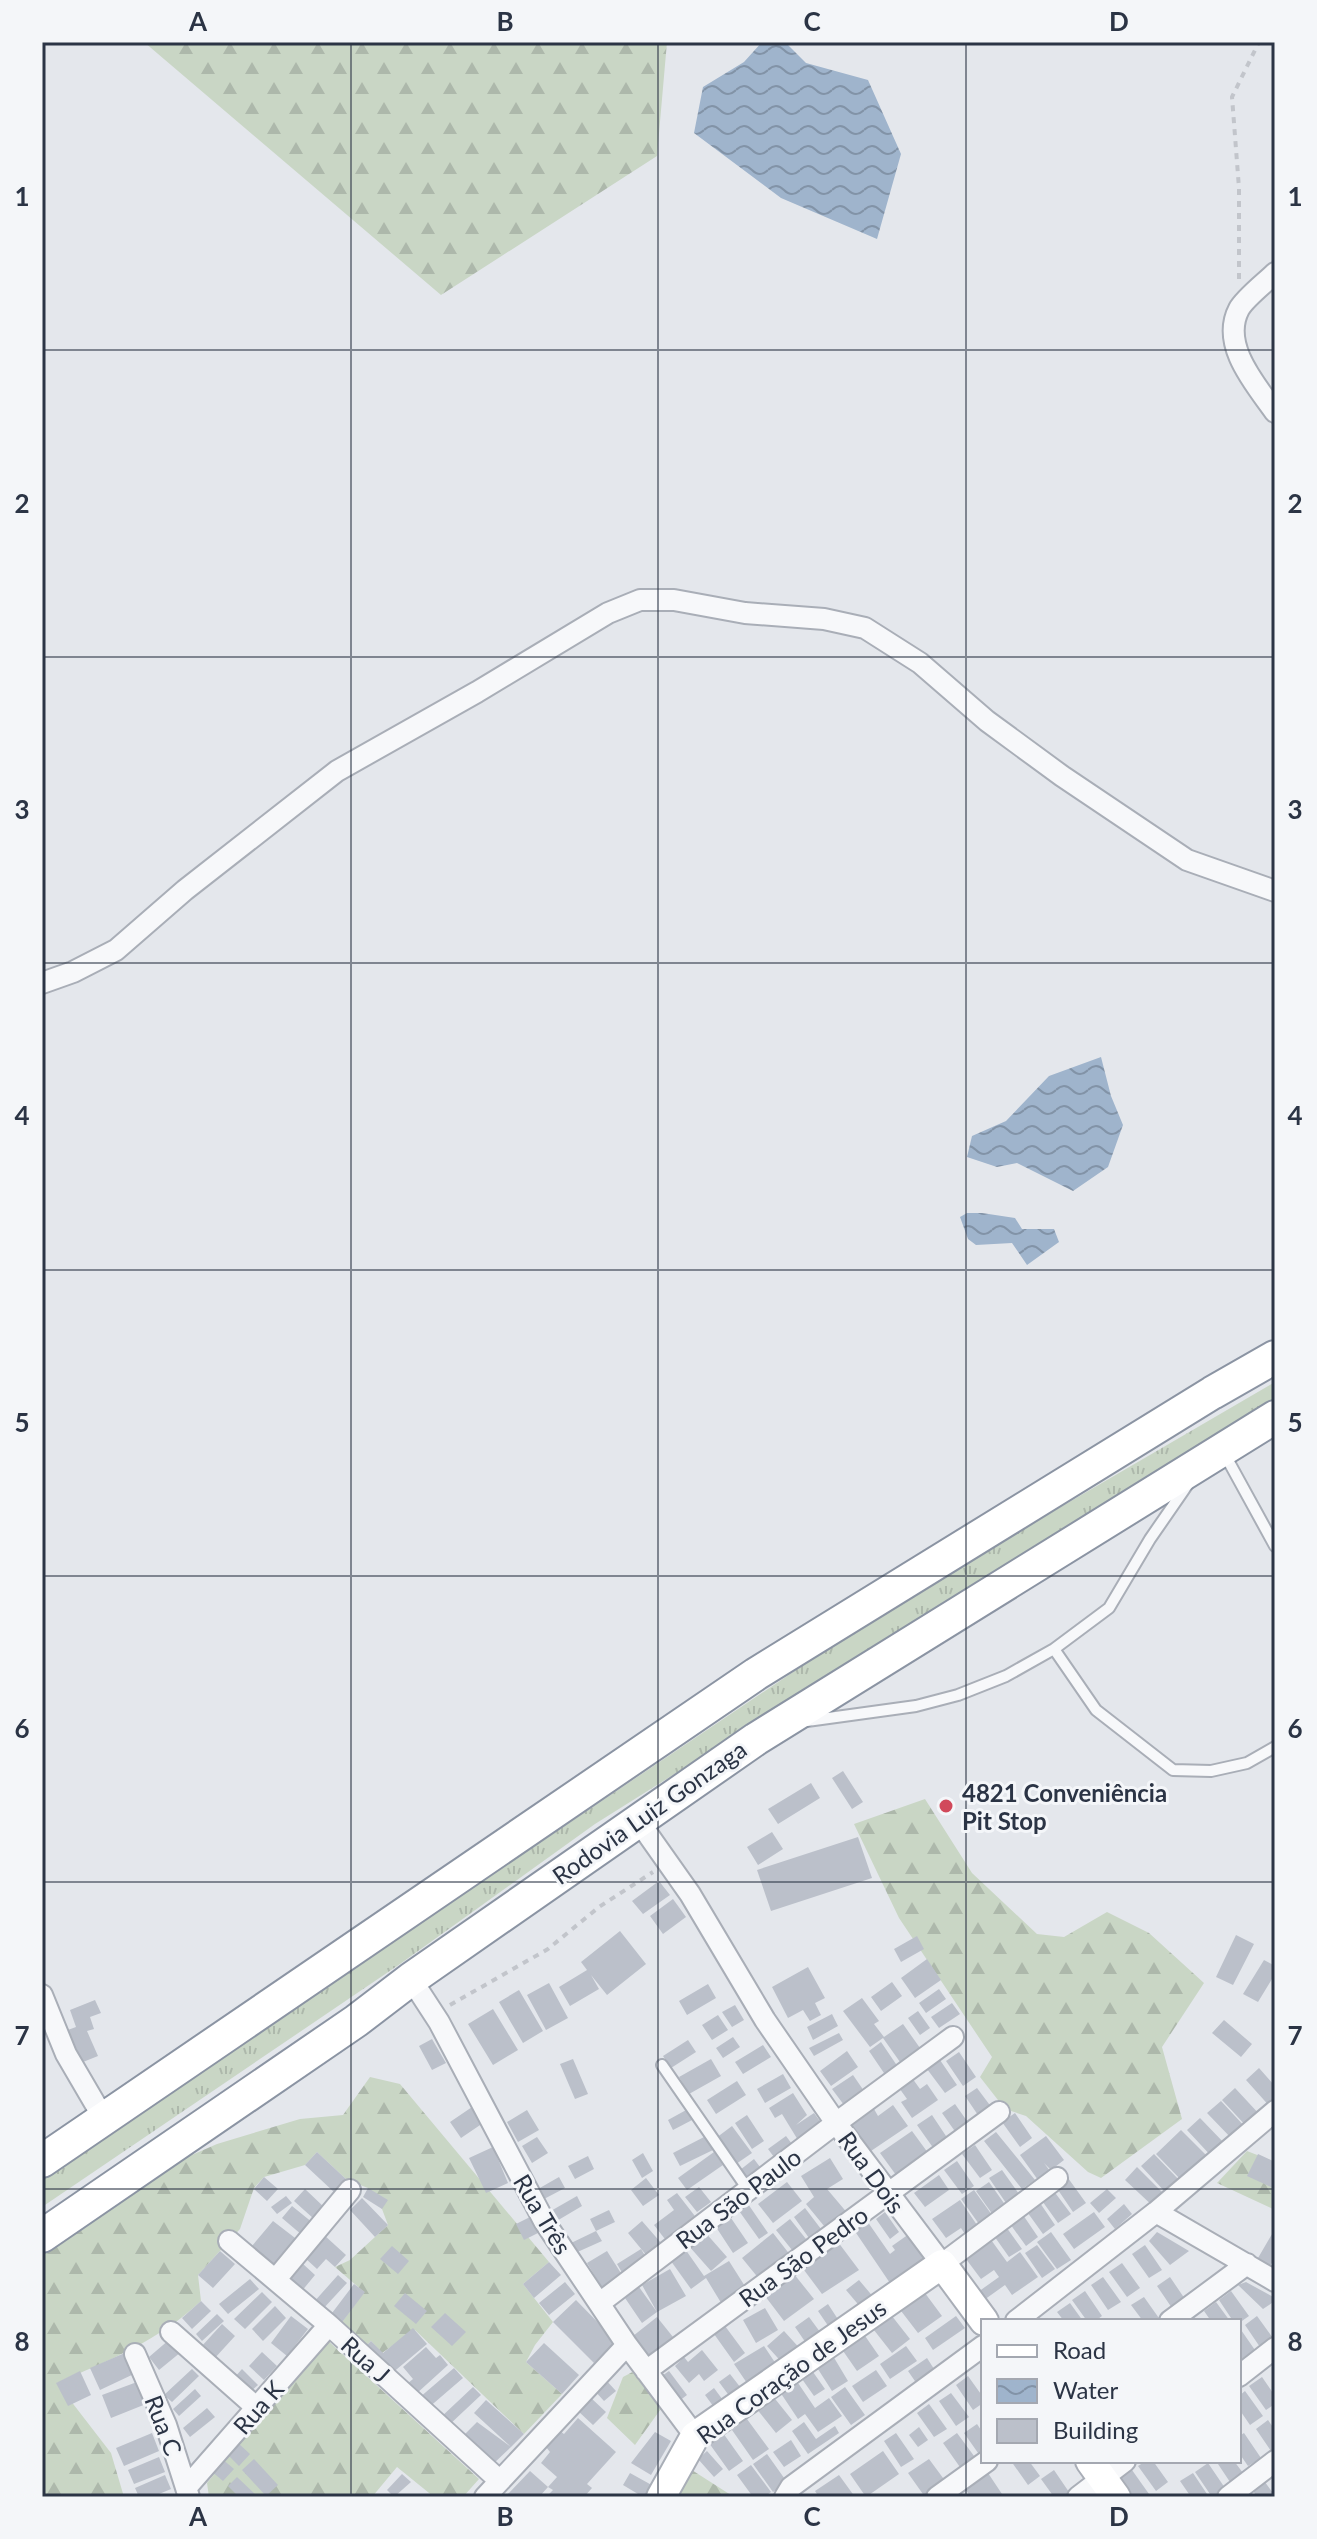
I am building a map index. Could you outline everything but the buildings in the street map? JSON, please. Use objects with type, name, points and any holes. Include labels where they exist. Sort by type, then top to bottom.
[{"type":"highway","points":[[42,2161],[756,1674],[1275,1357]]},
{"type":"highway","name":"Rodovia Luiz Gonzaga","points":[[42,2236],[356,2021],[637,1819],[756,1739],[1275,1417]]},
{"type":"main road","name":"Rua Dois","points":[[942,2264],[983,2319]]},
{"type":"main road","name":"Rua Coração de Jesus","points":[[661,2497],[695,2436],[942,2264]]},
{"type":"street","points":[[1275,273],[1239,309],[1235,348],[1275,412]]},
{"type":"street","points":[[42,983],[73,972],[116,950],[185,890],[337,771],[608,613],[640,600],[674,600],[745,613],[824,619],[865,628],[920,663],[987,721],[1062,776],[1187,860],[1275,891]]},
{"type":"street","name":"Rua Dois","points":[[637,1819],[711,1927],[765,2020],[887,2194],[942,2264]]},
{"type":"street","name":"Rua Três","points":[[411,1979],[434,2014],[544,2221],[627,2345],[695,2436]]},
{"type":"street","points":[[42,1995],[66,2054],[104,2119]]},
{"type":"street","name":"Rua São Paulo","points":[[601,2302],[953,2037]]},
{"type":"street","points":[[1019,2319],[1156,2212],[1275,2111]]},
{"type":"street","name":"Rua São Pedro","points":[[646,2371],[999,2112]]},
{"type":"street","points":[[942,2264],[1057,2178]]},
{"type":"street","points":[[276,2279],[350,2190]]},
{"type":"street","points":[[1156,2212],[1275,2281]]},
{"type":"street","name":"Rua J","points":[[229,2241],[329,2325],[500,2481]]},
{"type":"street","points":[[1173,2319],[1247,2264]]},
{"type":"street","name":"Rua K","points":[[188,2492],[329,2325]]},
{"type":"street","points":[[171,2332],[257,2408]]},
{"type":"street","points":[[485,2497],[627,2345]]},
{"type":"street","points":[[785,2497],[791,2487],[981,2347]]},
{"type":"street","points":[[1241,2374],[1275,2348]]},
{"type":"street","name":"Rua C","points":[[135,2354],[166,2425],[188,2492]]},
{"type":"street","points":[[1228,2497],[1275,2461]]},
{"type":"street","points":[[937,2497],[984,2463]]},
{"type":"street","points":[[1078,2497],[1123,2463]]},
{"type":"lane","points":[[756,1739],[806,1721],[916,1706],[958,1695],[1006,1676],[1054,1649],[1109,1608],[1211,1456],[1275,1546]]},
{"type":"lane","points":[[1054,1649],[1096,1710],[1173,1770],[1211,1771],[1247,1763],[1275,1747]]},
{"type":"lane","points":[[662,2065],[749,2191]]},
{"type":"path","points":[[1239,309],[1239,188],[1232,97],[1259,42]]},
{"type":"path","points":[[434,2014],[548,1949],[599,1907],[669,1862]]},
{"type":"green space","points":[[144,42],[667,42],[657,156],[441,295]]},
{"type":"green space","points":[[1275,1382],[1275,1403],[1072,1524],[595,1824],[400,1964],[42,2207],[42,2178],[891,1606]]},
{"type":"green space","points":[[925,1799],[972,1873],[1037,1934],[1064,1937],[1107,1912],[1149,1933],[1204,1983],[1162,2047],[1182,2119],[1101,2178],[1088,2172],[1026,2116],[1005,2109],[980,2077],[992,2057],[899,1918],[854,1824]]},
{"type":"green space","points":[[370,2077],[400,2084],[549,2262],[523,2284],[553,2322],[526,2362],[562,2394],[524,2434],[415,2330],[382,2353],[371,2341],[364,2348],[340,2325],[364,2292],[335,2267],[350,2260],[388,2225],[368,2188],[347,2180],[317,2152],[305,2165],[264,2177],[254,2188],[240,2229],[198,2275],[201,2301],[151,2338],[57,2383],[111,2453],[124,2497],[42,2497],[42,2250],[169,2165],[217,2144],[300,2119],[343,2115]]},
{"type":"green space","points":[[1247,2151],[1275,2162],[1275,2210],[1217,2183]]},
{"type":"green space","points":[[326,2339],[479,2479],[463,2497],[434,2497],[397,2467],[372,2497],[209,2497],[207,2483]]},
{"type":"green space","points":[[640,2368],[663,2406],[635,2445],[607,2418],[623,2377]]},
{"type":"green space","points":[[684,2465],[734,2497],[680,2497]]},
{"type":"water","points":[[762,42],[785,42],[806,63],[868,80],[901,154],[877,239],[781,198],[694,133],[703,87],[744,62]]},
{"type":"water","points":[[1101,1057],[1111,1096],[1123,1125],[1108,1167],[1073,1191],[1017,1163],[997,1167],[967,1157],[972,1136],[1006,1121],[1049,1076]]},
{"type":"water","points":[[967,1213],[1015,1218],[1022,1229],[1054,1229],[1059,1242],[1027,1265],[1012,1243],[976,1245],[968,1239],[960,1217]]},
{"type":"place","name":"4821 Conveniência Pit Stop","points":[[946,1806]]}]
